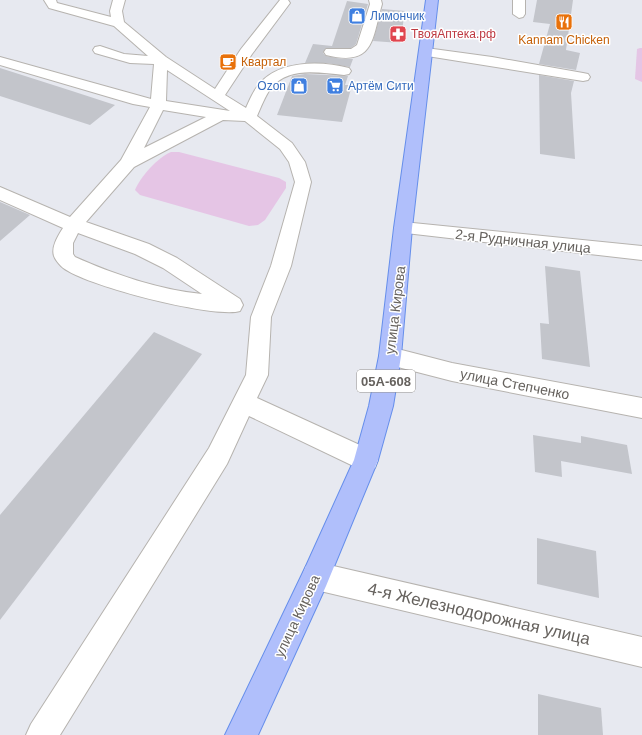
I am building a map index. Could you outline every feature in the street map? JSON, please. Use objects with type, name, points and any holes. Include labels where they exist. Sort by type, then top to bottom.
[{"type":"main road","name":"улица Кирова","points":[[241,735],[316,576],[366,460],[381,406],[390,356],[432,0]]},
{"type":"street","points":[[118,23],[116,11],[119,0]]},
{"type":"street","points":[[331,52],[359,52],[363,47],[376,0]]},
{"type":"street","points":[[519,0],[519,14]]},
{"type":"street","points":[[42,735],[218,456],[258,375],[261,317],[283,258],[303,182],[298,162],[286,146],[249,117],[219,106],[161,60],[118,23],[47,2]]},
{"type":"street","points":[[128,163],[219,106],[246,52],[284,3]]},
{"type":"street","points":[[100,50],[121,58],[136,61],[161,60]]},
{"type":"street","points":[[426,52],[492,61],[583,77]]},
{"type":"street","points":[[161,60],[158,106],[128,163],[73,225],[64,243],[63,255],[68,262],[96,275],[140,289],[199,302],[233,305]]},
{"type":"street","points":[[0,61],[158,106],[219,106]]},
{"type":"street","points":[[249,117],[267,84],[292,69],[305,68],[344,71]]},
{"type":"street","points":[[0,193],[73,225],[103,234],[142,249],[170,263],[233,305],[261,317]]},
{"type":"street","name":"2-я Рудничная улица","points":[[404,228],[642,253]]},
{"type":"street","name":"улица Степченко","points":[[390,356],[452,372],[642,408]]},
{"type":"street","points":[[244,402],[366,460]]},
{"type":"street","name":"4-я Железнодорожная улица","points":[[316,576],[642,652]]},
{"type":"shaded area","points":[[642,48],[642,82],[635,79],[637,49]]},
{"type":"shaded area","points":[[171,152],[179,152],[279,178],[286,182],[286,188],[265,220],[258,225],[249,226],[140,195],[135,190],[141,179],[160,158]]},
{"type":"building","points":[[537,0],[573,0],[566,50],[580,53],[576,70],[539,64],[550,24],[533,22]]},
{"type":"building","points":[[347,1],[368,4],[356,44],[351,48],[326,48],[323,53],[326,56],[342,59],[353,59],[350,67],[327,63],[305,63],[313,44],[332,46]]},
{"type":"building","points":[[382,9],[405,11],[400,43],[373,41]]},
{"type":"building","points":[[0,68],[115,105],[90,125],[0,96]]},
{"type":"building","points":[[305,74],[348,76],[345,85],[352,85],[342,122],[277,115],[292,76]]},
{"type":"building","points":[[539,75],[574,81],[571,93],[575,159],[540,154]]},
{"type":"building","points":[[0,202],[30,215],[0,241]]},
{"type":"building","points":[[545,266],[580,271],[590,367],[542,359],[540,323],[549,324]]},
{"type":"building","points":[[154,332],[202,354],[0,620],[0,515]]},
{"type":"building","points":[[533,435],[581,443],[581,436],[627,445],[632,474],[561,461],[562,477],[535,472]]},
{"type":"building","points":[[537,538],[596,551],[599,598],[537,584]]},
{"type":"building","points":[[538,694],[601,708],[603,735],[538,735]]},
{"type":"place","name":"Лимончик","points":[[357,16]]},
{"type":"place","name":"Kannam Chicken","points":[[564,22]]},
{"type":"place","name":"ТвояАптека.рф","points":[[398,34]]},
{"type":"place","name":"Квартал","points":[[228,62]]},
{"type":"place","name":"Ozon","points":[[299,86]]},
{"type":"place","name":"Артём Сити","points":[[335,86]]}]
